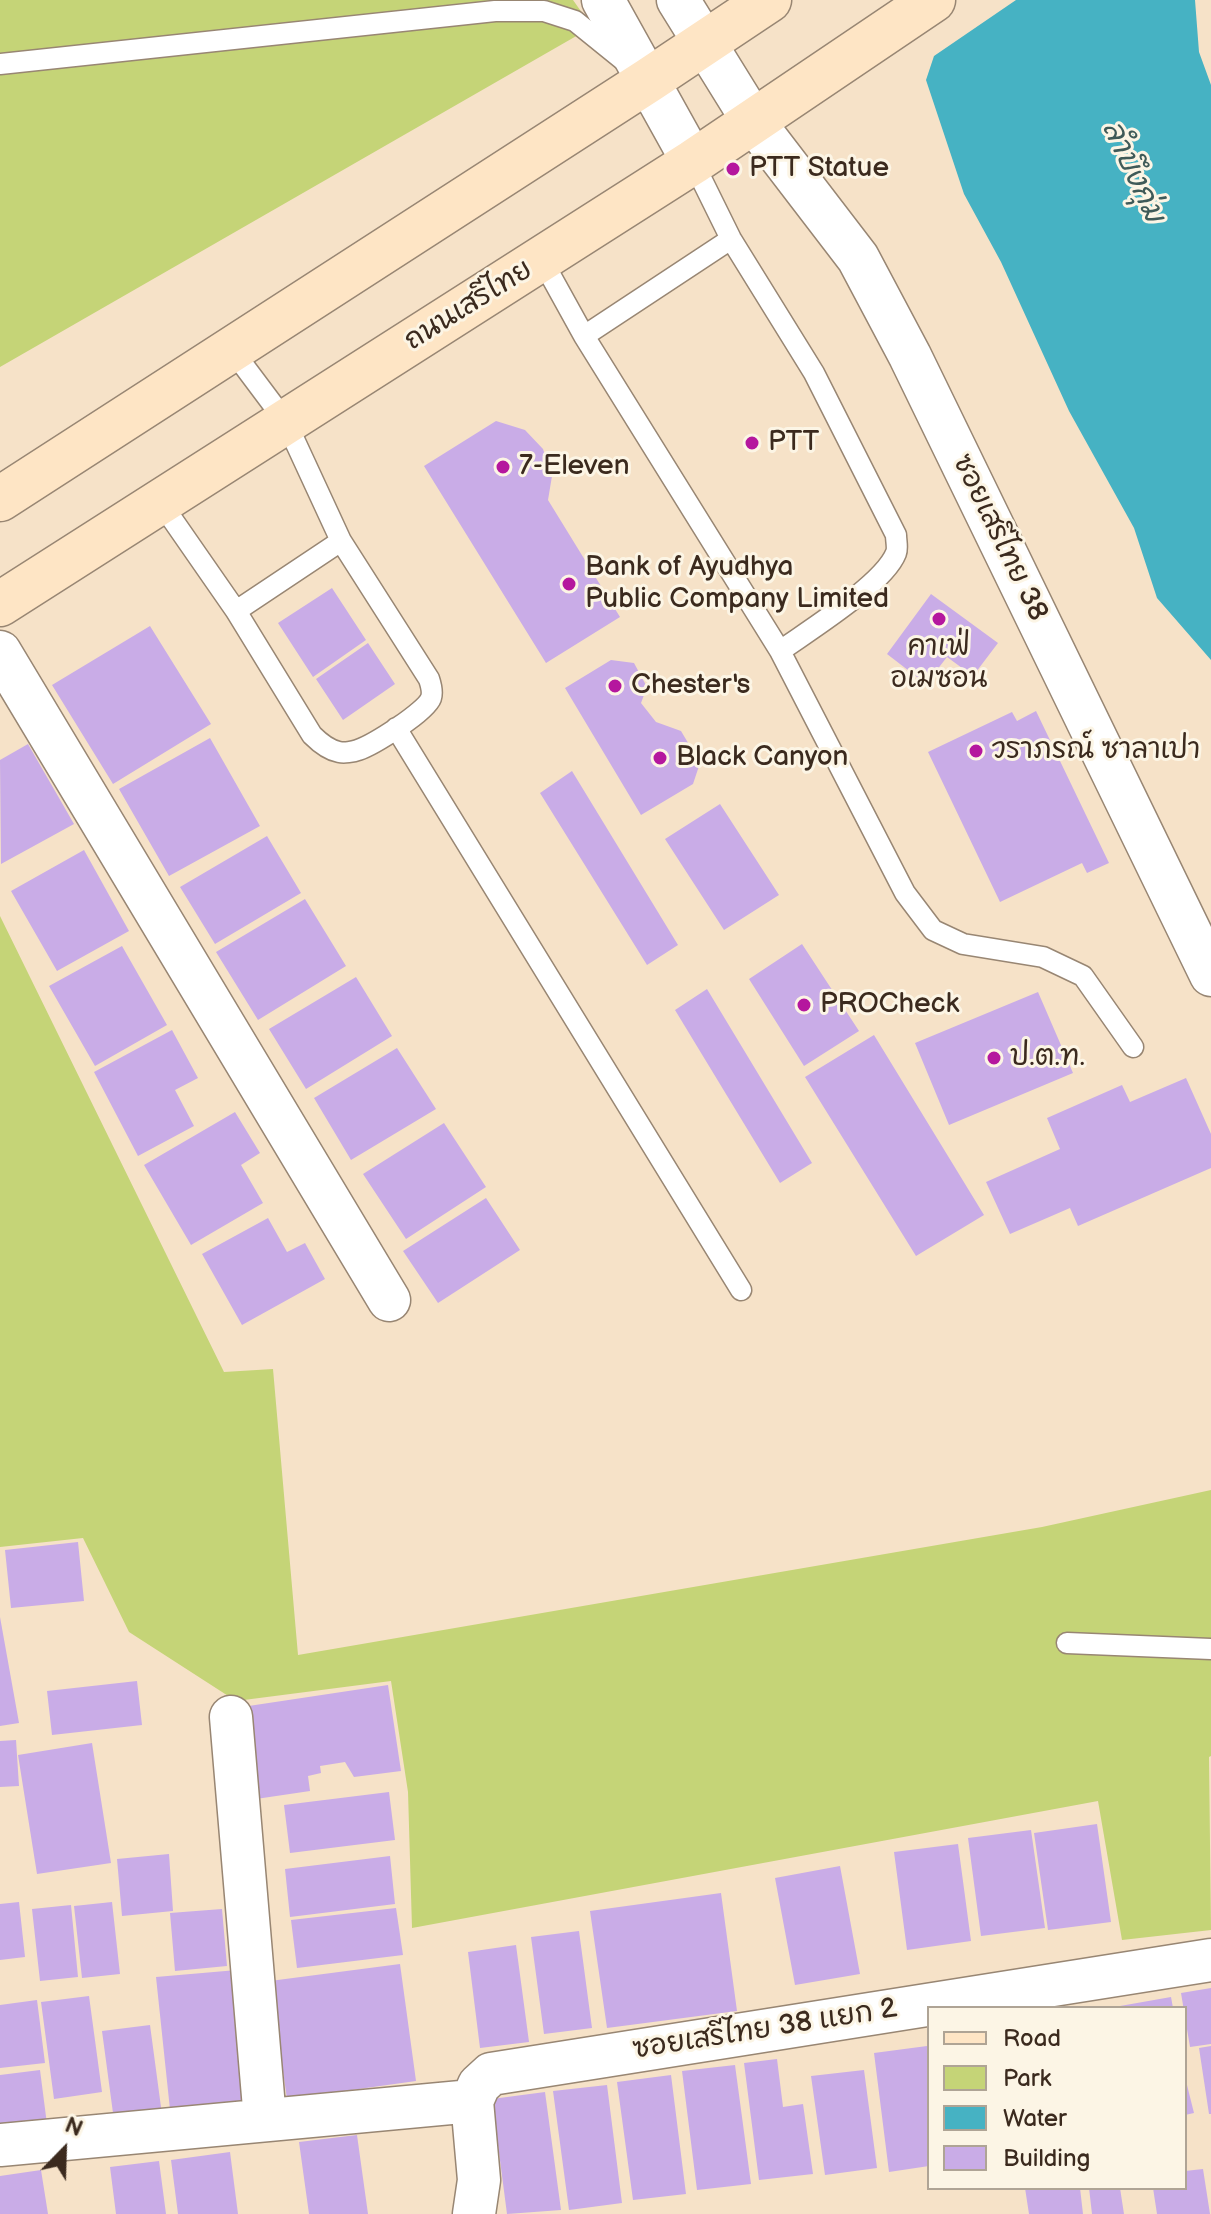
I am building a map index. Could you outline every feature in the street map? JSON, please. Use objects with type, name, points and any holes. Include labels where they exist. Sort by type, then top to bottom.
[{"type":"main road","points":[[0,499],[769,0]]},
{"type":"main road","name":"ถนนเสรีไทย","points":[[0,604],[542,260],[933,0]]},
{"type":"street","points":[[603,0],[693,162]]},
{"type":"street","name":"ซอยเสรีไทย 38","points":[[678,0],[753,121],[858,258],[903,342],[1211,975]]},
{"type":"street","points":[[0,652],[389,1300]]},
{"type":"street","points":[[231,1717],[265,2120]]},
{"type":"street","name":"ซอยเสรีไทย 38 แยก 2","points":[[472,2101],[479,2085],[491,2074],[508,2070],[1211,1960]]},
{"type":"street","points":[[0,2145],[472,2101],[479,2180],[474,2214]]},
{"type":"lane","points":[[0,64],[495,11],[544,11],[575,21],[649,80]]},
{"type":"lane","points":[[693,162],[731,239],[814,373],[896,535],[897,552],[885,571],[847,603],[780,651]]},
{"type":"lane","points":[[584,336],[731,239]]},
{"type":"lane","points":[[542,260],[584,336],[780,651],[905,893],[933,930],[963,944],[1043,957],[1083,976],[1133,1047]]},
{"type":"lane","points":[[161,503],[236,611],[312,735],[324,746],[338,752],[356,751],[396,728],[431,698],[432,688],[341,541],[286,422],[232,350]]},
{"type":"lane","points":[[236,611],[341,541]]},
{"type":"lane","points":[[396,728],[741,1290]]},
{"type":"lane","points":[[1067,1643],[1211,1649]]},
{"type":"green space","points":[[0,0],[573,0],[592,27],[0,367]]},
{"type":"green space","points":[[0,916],[224,1372],[273,1369],[298,1655],[1042,1527],[1211,1490],[1211,1930],[1122,1940],[1098,1801],[412,1928],[408,1792],[391,1681],[236,1701],[129,1632],[83,1538],[0,1547]]},
{"type":"water","name":"ลำบึงกุ่ม","points":[[1016,0],[1195,0],[1199,52],[1211,85],[1211,660],[1157,598],[1134,528],[1069,411],[1001,262],[964,194],[926,80],[934,56]]},
{"type":"building","points":[[496,421],[525,430],[543,449],[552,476],[548,500],[620,617],[546,663],[424,466]]},
{"type":"building","points":[[332,588],[366,640],[313,677],[278,623]]},
{"type":"building","name":"คาเฟ่ อเมซอน","points":[[931,594],[998,643],[973,676],[947,657],[926,684],[887,654]]},
{"type":"building","points":[[150,626],[211,724],[113,784],[52,685]]},
{"type":"building","points":[[368,643],[395,684],[343,720],[316,679]]},
{"type":"building","points":[[611,660],[634,663],[647,687],[641,703],[656,722],[681,731],[700,763],[693,784],[641,815],[565,688]]},
{"type":"building","points":[[1036,711],[1109,863],[1087,873],[1082,863],[1000,902],[928,752],[1012,712],[1017,721]]},
{"type":"building","points":[[210,738],[260,826],[169,876],[119,789]]},
{"type":"building","points":[[28,744],[74,824],[1,864],[0,760]]},
{"type":"building","points":[[572,771],[678,945],[647,965],[540,793]]},
{"type":"building","points":[[720,804],[779,895],[724,930],[665,839]]},
{"type":"building","points":[[267,836],[301,893],[215,944],[180,887]]},
{"type":"building","points":[[84,850],[129,931],[57,971],[11,891]]},
{"type":"building","points":[[305,899],[346,966],[258,1020],[216,952]]},
{"type":"building","name":"PROCheck","points":[[802,944],[859,1031],[804,1066],[749,979]]},
{"type":"building","points":[[122,946],[167,1025],[95,1066],[49,986]]},
{"type":"building","points":[[356,977],[392,1036],[306,1089],[269,1029]]},
{"type":"building","points":[[707,989],[812,1163],[780,1183],[675,1010]]},
{"type":"building","name":"ป.ต.ท.","points":[[1038,992],[1073,1073],[949,1125],[915,1043]]},
{"type":"building","points":[[172,1030],[198,1078],[175,1090],[194,1126],[138,1156],[94,1072]]},
{"type":"building","points":[[874,1035],[984,1215],[916,1256],[805,1077]]},
{"type":"building","points":[[397,1048],[436,1109],[351,1160],[314,1098]]},
{"type":"building","points":[[1186,1078],[1211,1134],[1211,1168],[1078,1226],[1070,1208],[1010,1234],[986,1182],[1060,1149],[1047,1118],[1122,1085],[1130,1102]]},
{"type":"building","points":[[235,1112],[260,1153],[241,1165],[263,1203],[191,1245],[144,1165]]},
{"type":"building","points":[[444,1123],[486,1187],[406,1239],[363,1174]]},
{"type":"building","points":[[486,1198],[520,1250],[438,1303],[403,1251]]},
{"type":"building","points":[[268,1218],[287,1252],[305,1243],[325,1279],[242,1325],[202,1254]]},
{"type":"building","points":[[78,1542],[84,1601],[11,1608],[5,1550]]},
{"type":"building","points":[[0,1617],[19,1723],[0,1726]]},
{"type":"building","points":[[137,1681],[142,1725],[52,1735],[47,1691]]},
{"type":"building","points":[[388,1685],[401,1771],[354,1777],[345,1762],[320,1766],[321,1773],[308,1776],[310,1791],[256,1799],[242,1707]]},
{"type":"building","points":[[16,1740],[19,1786],[0,1787],[0,1741]]},
{"type":"building","points":[[92,1743],[111,1863],[37,1874],[18,1755]]},
{"type":"building","points":[[389,1792],[395,1840],[290,1853],[284,1805]]},
{"type":"building","points":[[1097,1824],[1111,1922],[1048,1930],[1034,1833]]},
{"type":"building","points":[[1031,1830],[1045,1928],[981,1936],[968,1838]]},
{"type":"building","points":[[958,1844],[971,1941],[907,1950],[894,1852]]},
{"type":"building","points":[[169,1854],[173,1911],[122,1916],[117,1859]]},
{"type":"building","points":[[390,1856],[395,1904],[290,1917],[285,1869]]},
{"type":"building","points":[[840,1866],[860,1974],[795,1985],[775,1878]]},
{"type":"building","points":[[721,1893],[737,2011],[607,2028],[590,1911]]},
{"type":"building","points":[[19,1902],[25,1957],[0,1960],[0,1904]]},
{"type":"building","points":[[112,1902],[120,1974],[82,1978],[74,1906]]},
{"type":"building","points":[[71,1905],[78,1977],[40,1981],[32,1909]]},
{"type":"building","points":[[396,1908],[403,1955],[297,1968],[291,1920]]},
{"type":"building","points":[[222,1909],[227,1966],[175,1971],[170,1913]]},
{"type":"building","points":[[579,1931],[592,2028],[544,2034],[531,1937]]},
{"type":"building","points":[[516,1945],[529,2042],[480,2048],[468,1952]]},
{"type":"building","points":[[400,1964],[416,2081],[287,2099],[270,1981]]},
{"type":"building","points":[[237,1970],[252,2111],[171,2119],[156,1977]]},
{"type":"building","points":[[1211,1988],[1211,2044],[1190,2047],[1187,2006],[1183,2006],[1181,1993]]},
{"type":"building","points":[[89,1996],[102,2092],[54,2099],[41,2002]]},
{"type":"building","points":[[1171,1997],[1173,2006],[1120,2006]]},
{"type":"building","points":[[37,2000],[45,2063],[0,2068],[0,2005]]},
{"type":"building","points":[[150,2025],[163,2122],[115,2128],[102,2031]]},
{"type":"building","points":[[927,2046],[927,2166],[889,2172],[874,2053]]},
{"type":"building","points":[[1211,2046],[1211,2114],[1209,2114],[1199,2048]]},
{"type":"building","points":[[777,2059],[783,2107],[803,2104],[813,2174],[759,2180],[744,2063]]},
{"type":"building","points":[[735,2065],[751,2184],[697,2190],[682,2071]]},
{"type":"building","points":[[40,2070],[48,2132],[0,2138],[0,2075]]},
{"type":"building","points":[[864,2070],[877,2168],[825,2175],[811,2076]]},
{"type":"building","points":[[671,2075],[686,2194],[633,2200],[617,2082]]},
{"type":"building","points":[[607,2085],[622,2203],[569,2210],[553,2091]]},
{"type":"building","points":[[1187,2085],[1194,2113],[1187,2115]]},
{"type":"building","points":[[545,2092],[561,2210],[507,2214],[492,2099]]},
{"type":"building","points":[[357,2135],[368,2214],[309,2214],[299,2142]]},
{"type":"building","points":[[230,2152],[238,2214],[178,2214],[171,2160]]},
{"type":"building","points":[[159,2161],[166,2214],[116,2214],[110,2167]]},
{"type":"building","points":[[1203,2169],[1210,2214],[1157,2214],[1153,2190],[1187,2190],[1187,2171]]},
{"type":"building","points":[[41,2170],[48,2214],[0,2214],[0,2176]]},
{"type":"building","points":[[1025,2190],[1080,2190],[1083,2214],[1029,2214]]},
{"type":"building","points":[[1089,2190],[1120,2190],[1124,2214],[1092,2214]]},
{"type":"place","name":"PTT Statue","points":[[733,169]]},
{"type":"place","name":"PTT","points":[[752,443]]},
{"type":"place","name":"7-Eleven","points":[[503,467]]},
{"type":"place","name":"Bank of Ayudhya Public Company Limited","points":[[569,584]]},
{"type":"place","name":"คาเฟ่ อเมซอน","points":[[939,619]]},
{"type":"place","name":"Chester's","points":[[615,686]]},
{"type":"place","name":"วราภรณ์ ซาลาเปา","points":[[976,751]]},
{"type":"place","name":"Black Canyon","points":[[660,758]]},
{"type":"place","name":"PROCheck","points":[[804,1005]]},
{"type":"place","name":"ป.ต.ท.","points":[[994,1058]]}]
